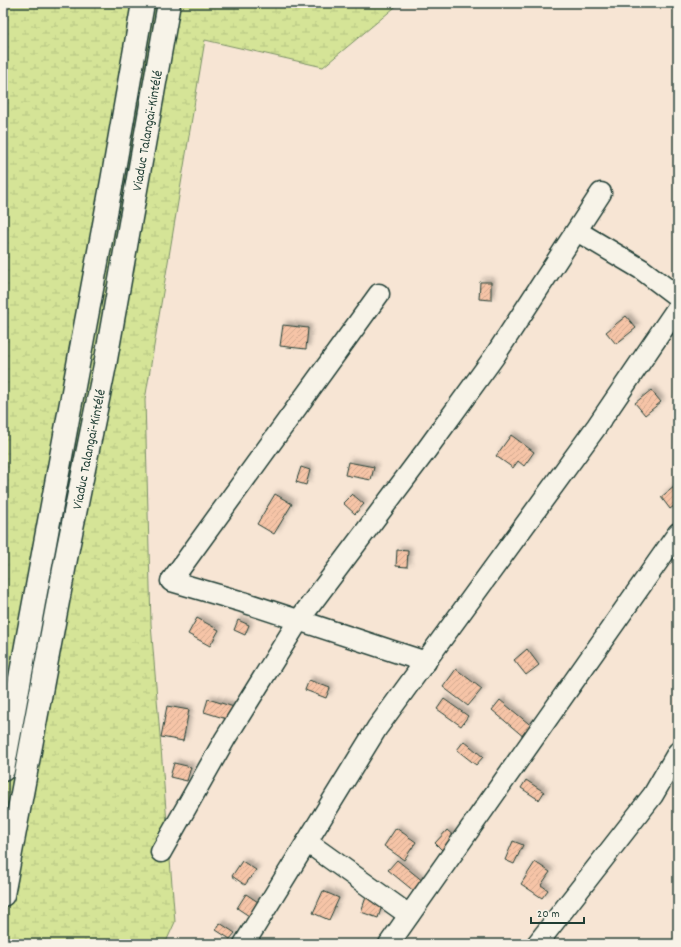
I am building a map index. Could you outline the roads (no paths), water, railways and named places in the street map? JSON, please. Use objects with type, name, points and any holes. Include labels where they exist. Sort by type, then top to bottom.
[{"type":"highway","name":"Viaduc Talangaï-Kintélé","points":[[3,770],[112,181],[143,3]]},
{"type":"highway","name":"Viaduc Talangaï-Kintélé","points":[[3,895],[68,548],[105,365],[169,3]]},
{"type":"street","points":[[161,852],[225,739],[299,620],[494,357],[601,194]]},
{"type":"street","points":[[577,231],[640,269],[678,297]]},
{"type":"street","points":[[379,294],[171,581],[299,620],[426,662]]},
{"type":"street","points":[[244,944],[377,728],[598,426],[678,306]]},
{"type":"street","points":[[389,944],[678,533]]},
{"type":"street","points":[[538,944],[653,795],[678,752]]},
{"type":"street","points":[[307,842],[409,915]]}]
